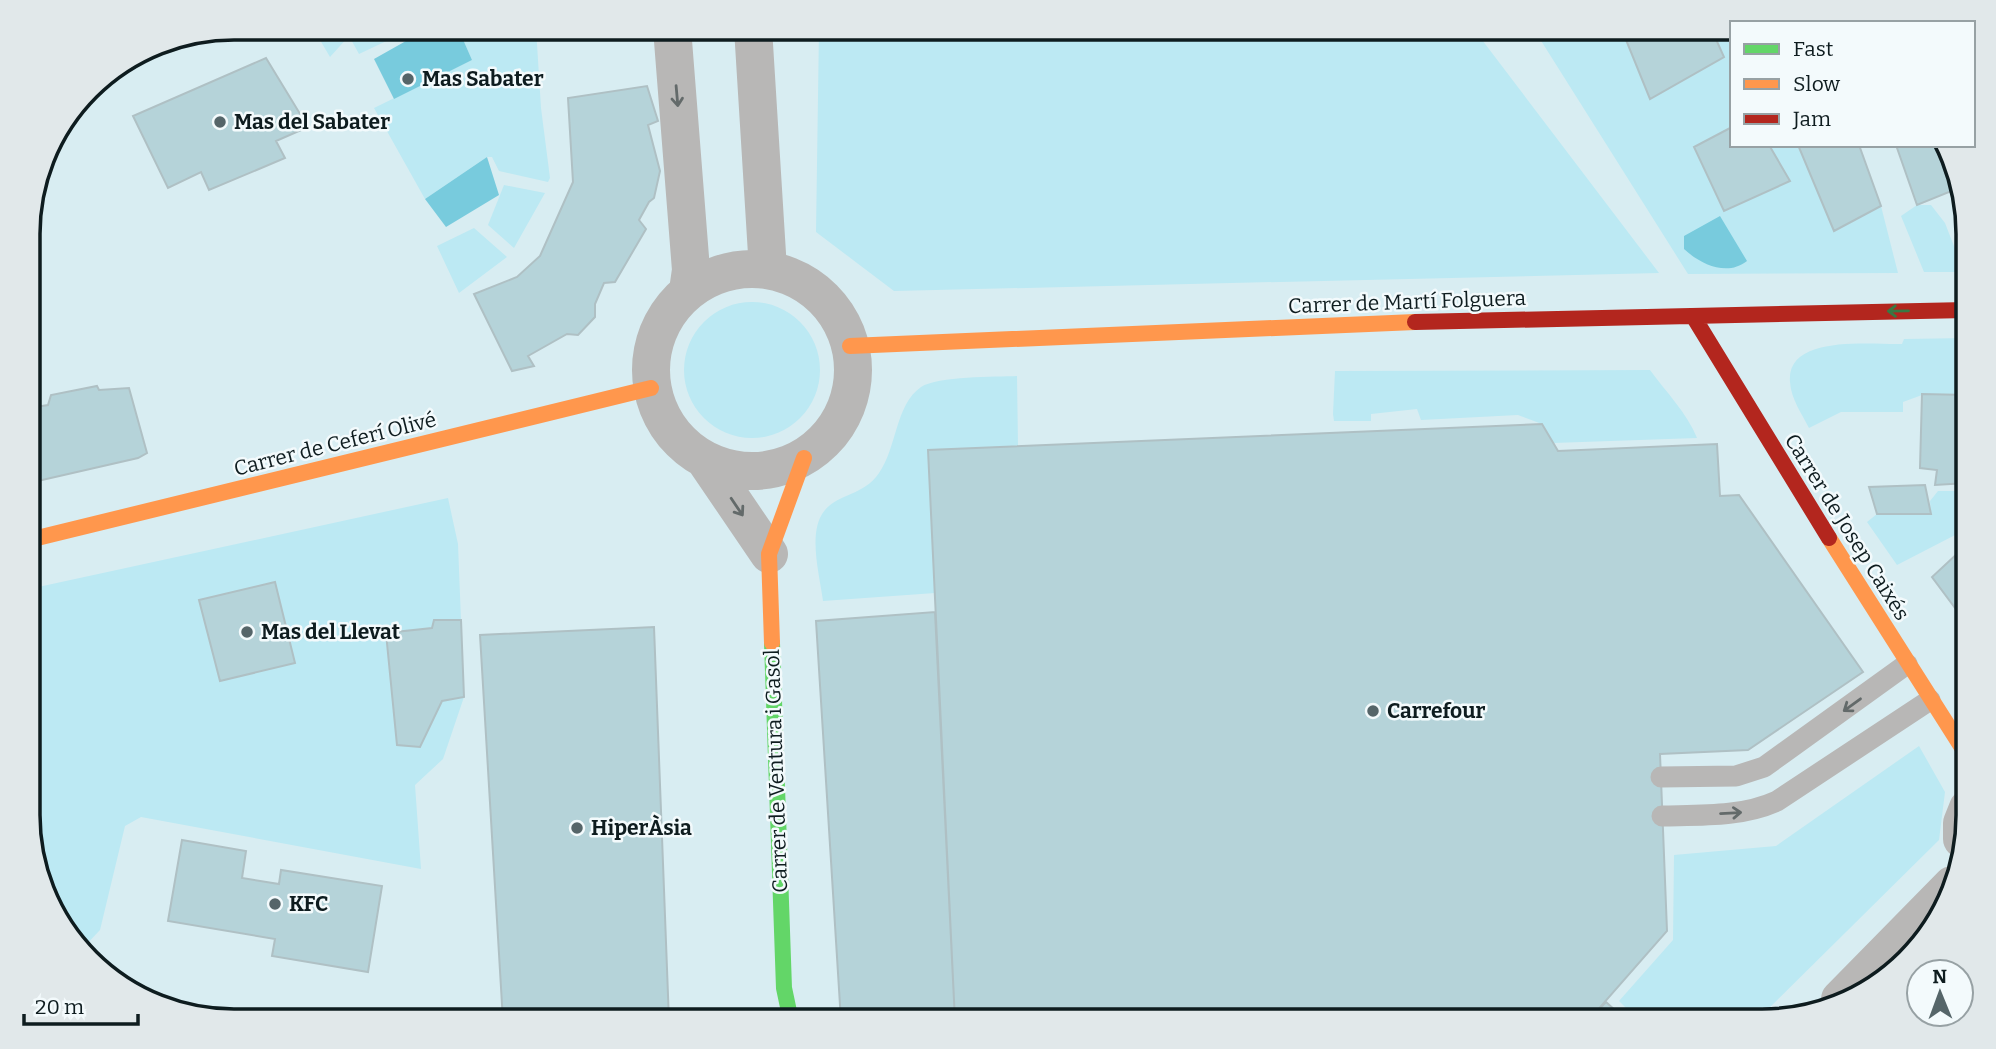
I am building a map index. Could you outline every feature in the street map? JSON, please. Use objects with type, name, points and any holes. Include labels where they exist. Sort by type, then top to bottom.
[{"type":"street","points":[[673,40],[691,270],[688,290]]},
{"type":"street","points":[[754,40],[768,270]]},
{"type":"street","points":[[705,460],[738,471],[771,470],[804,457],[835,430],[850,398],[854,361],[850,346],[845,328],[823,296],[793,277],[768,270],[733,270],[688,290],[664,317],[651,353],[651,388],[663,420],[677,438],[705,460],[769,554]]},
{"type":"street","name":"Carrer de Martí Folguera","points":[[850,346],[1338,324],[1956,310]]},
{"type":"street","name":"Carrer de Josep Caixés","points":[[1693,316],[1907,664],[1956,739]]},
{"type":"street","name":"Carrer de Ceferí Olivé","points":[[40,537],[651,388]]},
{"type":"street","name":"Carrer de Ventura i Gasol","points":[[783,1009],[769,554],[804,457]]},
{"type":"street","points":[[1852,986],[1936,902]]},
{"type":"lane","points":[[1661,777],[1736,776],[1764,767],[1907,664]]},
{"type":"lane","points":[[1662,817],[1760,808],[1777,801],[1930,699]]},
{"type":"shaded area","points":[[320,40],[345,40],[330,57]]},
{"type":"shaded area","points":[[351,40],[389,40],[359,54]]},
{"type":"shaded area","points":[[463,40],[537,40],[541,108],[550,178],[548,182],[499,171],[492,157],[487,157],[425,199],[374,108],[472,60]]},
{"type":"shaded area","points":[[819,40],[1482,40],[1659,273],[894,291],[816,232]]},
{"type":"shaded area","points":[[1541,40],[1730,40],[1730,147],[1799,147],[1834,231],[1881,206],[1898,273],[1688,274]]},
{"type":"shaded area","points":[[504,185],[545,193],[514,248],[488,225]]},
{"type":"shaded area","points":[[1917,205],[1931,205],[1945,223],[1956,251],[1956,272],[1924,272],[1901,216]]},
{"type":"shaded area","points":[[474,228],[507,257],[459,293],[437,246]]},
{"type":"shaded area","points":[[752,302],[778,307],[800,322],[815,344],[820,370],[815,396],[800,418],[778,433],[752,438],[726,433],[704,418],[689,396],[684,370],[689,344],[704,322],[726,307]]},
{"type":"shaded area","points":[[1956,338],[1956,395],[1922,395],[1903,402],[1903,412],[1841,412],[1809,428],[1792,394],[1790,382],[1792,367],[1801,356],[1833,345],[1902,344],[1904,339]]},
{"type":"shaded area","points":[[1650,370],[1682,411],[1697,438],[1553,443],[1542,424],[1518,415],[1421,420],[1417,409],[1371,414],[1371,421],[1334,421],[1335,371]]},
{"type":"shaded area","points":[[1017,376],[1018,446],[928,450],[935,593],[823,601],[816,546],[821,516],[833,503],[864,487],[879,473],[912,395],[929,383],[940,381]]},
{"type":"shaded area","points":[[1938,491],[1956,491],[1956,535],[1897,565],[1867,522],[1877,514],[1931,514],[1930,501]]},
{"type":"shaded area","points":[[448,498],[458,544],[464,697],[443,759],[415,785],[421,869],[141,817],[125,826],[100,930],[88,943],[60,901],[42,840],[40,587]]},
{"type":"shaded area","points":[[1919,746],[1945,792],[1939,840],[1769,1008],[1626,1008],[1619,1001],[1673,940],[1674,855],[1776,846]]},
{"type":"water","name":"Mas Sabater","points":[[408,40],[463,40],[472,60],[394,99],[374,59]]},
{"type":"water","points":[[487,157],[499,195],[446,227],[425,199]]},
{"type":"water","points":[[1720,216],[1747,261],[1739,266],[1714,267],[1684,249],[1684,236]]},
{"type":"building","points":[[1626,40],[1716,40],[1724,57],[1650,99]]},
{"type":"building","name":"Mas del Sabater","points":[[266,58],[308,127],[276,141],[285,158],[209,190],[201,172],[168,188],[133,116]]},
{"type":"building","points":[[647,86],[658,121],[648,125],[660,171],[654,198],[639,220],[646,229],[615,282],[604,283],[595,304],[595,317],[578,335],[567,334],[528,356],[534,366],[512,371],[474,294],[517,277],[540,256],[573,182],[568,98]]},
{"type":"building","points":[[1730,128],[1730,147],[1770,147],[1790,181],[1724,211],[1694,147]]},
{"type":"building","points":[[1799,147],[1860,147],[1881,206],[1834,231]]},
{"type":"building","points":[[1897,147],[1935,147],[1941,160],[1950,191],[1917,205]]},
{"type":"building","points":[[97,386],[99,390],[129,388],[147,453],[138,458],[41,480],[41,406],[48,405],[51,395]]},
{"type":"building","points":[[1922,394],[1956,395],[1956,484],[1935,485],[1937,470],[1920,468]]},
{"type":"building","name":"Carrefour","points":[[1542,424],[1558,451],[1717,444],[1720,496],[1739,495],[1863,672],[1748,750],[1660,754],[1667,931],[1599,1008],[954,1009],[928,450]]},
{"type":"building","points":[[1925,485],[1931,514],[1877,514],[1869,487]]},
{"type":"building","points":[[1956,555],[1956,609],[1932,577]]},
{"type":"building","name":"Mas del Llevat","points":[[275,582],[295,663],[220,681],[199,600]]},
{"type":"building","points":[[935,612],[954,1009],[840,1009],[816,621]]},
{"type":"building","points":[[434,620],[461,620],[464,697],[442,701],[420,747],[397,745],[386,633],[432,628]]},
{"type":"building","name":"HiperÀsia","points":[[654,627],[669,1009],[502,1009],[480,635]]},
{"type":"building","name":"KFC","points":[[182,840],[246,851],[242,878],[279,884],[281,870],[382,886],[368,972],[272,956],[275,939],[168,921]]},
{"type":"building","points":[[1606,1002],[1613,1008],[1600,1008]]},
{"type":"traffic: fast","points":[[772,643],[784,988],[788,1009]]},
{"type":"traffic: slow","points":[[850,346],[1415,322]]},
{"type":"traffic: slow","points":[[40,537],[651,388]]},
{"type":"traffic: slow","points":[[772,643],[769,554],[804,458]]},
{"type":"traffic: slow","points":[[1829,538],[1956,738]]},
{"type":"traffic: jam","points":[[1415,322],[1956,310]]},
{"type":"traffic: jam","points":[[1693,316],[1829,538]]},
{"type":"place","name":"Mas Sabater","points":[[408,79]]},
{"type":"place","name":"Mas del Sabater","points":[[220,122]]},
{"type":"place","name":"Mas del Llevat","points":[[247,632]]},
{"type":"place","name":"Carrefour","points":[[1373,711]]},
{"type":"place","name":"HiperÀsia","points":[[577,828]]},
{"type":"place","name":"KFC","points":[[275,904]]}]
